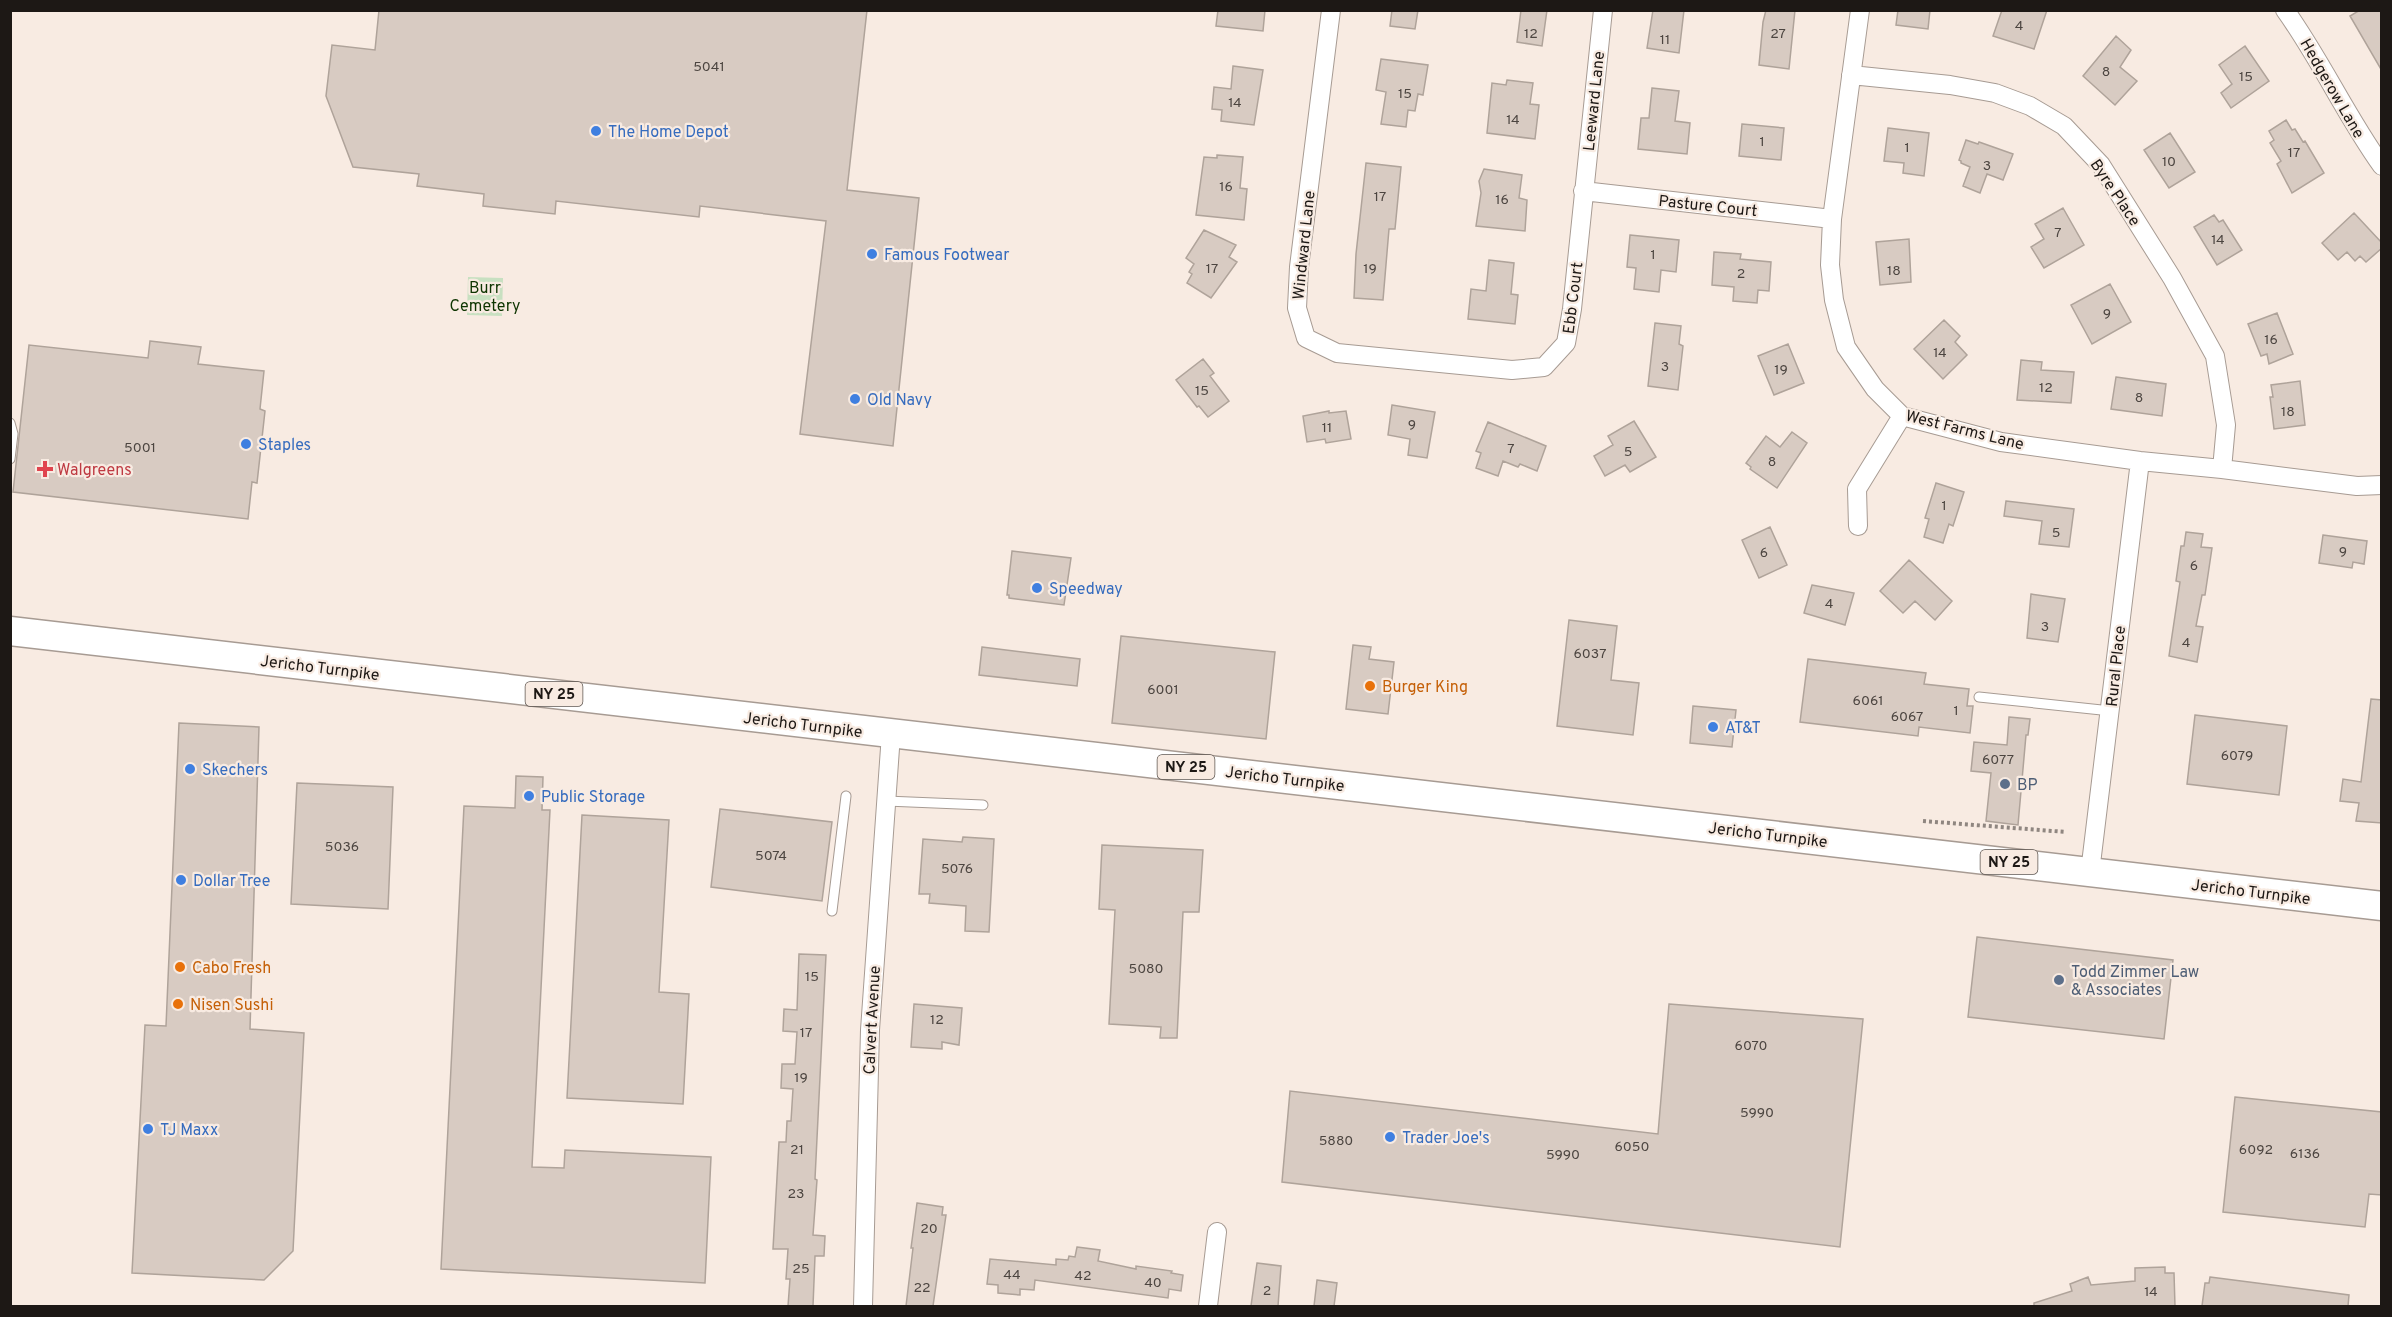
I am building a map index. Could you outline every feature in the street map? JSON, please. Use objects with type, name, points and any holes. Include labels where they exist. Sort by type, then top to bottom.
[{"type":"main road","name":"Jericho Turnpike","points":[[10,631],[891,734],[1657,820],[2382,906]]},
{"type":"street","name":"Windward Lane","points":[[1331,10],[1299,267],[1297,308],[1306,338],[1337,353],[1443,365]]},
{"type":"street","name":"Leeward Lane","points":[[1584,191],[1603,10]]},
{"type":"street","name":"West Farms Lane","points":[[1860,10],[1832,219],[1830,265],[1834,300],[1846,346],[1875,389],[1902,417],[2001,441],[2140,461],[2357,486],[2382,486]]},
{"type":"street","name":"Hedgerow Lane","points":[[2284,10],[2307,41],[2350,119],[2382,166]]},
{"type":"street","name":"Byre Place","points":[[1851,75],[1950,85],[1995,93],[2030,106],[2064,126],[2101,165],[2172,278],[2215,356],[2226,425],[2222,469]]},
{"type":"street","name":"Ebb Court","points":[[1443,365],[1512,370],[1544,367],[1566,343],[1572,309],[1584,191]]},
{"type":"street","name":"Pasture Court","points":[[1584,191],[1832,219]]},
{"type":"street","points":[[1858,526],[1857,489],[1902,417]]},
{"type":"street","name":"Rural Place","points":[[2090,872],[2140,461]]},
{"type":"street","name":"Calvert Avenue","points":[[863,1306],[870,1030],[891,734]]},
{"type":"street","points":[[1208,1306],[1218,1232]]},
{"type":"lane","points":[[10,423],[13,434],[10,459]]},
{"type":"lane","points":[[1979,696],[2111,711]]},
{"type":"lane","points":[[832,911],[846,796]]},
{"type":"lane","points":[[886,801],[983,805]]},
{"type":"path","points":[[1923,821],[2066,832]]},
{"type":"green space","name":"Burr Cemetery","points":[[468,277],[503,278],[502,316],[467,315]]},
{"type":"building","name":"The Home Depot","points":[[379,10],[867,10],[847,190],[919,198],[893,446],[800,434],[826,221],[700,206],[699,217],[556,201],[555,214],[483,206],[484,194],[417,186],[419,174],[353,167],[326,96],[332,45],[375,50]]},
{"type":"building","points":[[1218,10],[1265,10],[1263,31],[1216,26]]},
{"type":"building","points":[[1392,10],[1418,10],[1415,29],[1390,26]]},
{"type":"building","points":[[1521,10],[1547,10],[1542,46],[1517,42]]},
{"type":"building","points":[[1653,10],[1684,10],[1679,53],[1647,48]]},
{"type":"building","points":[[1766,10],[1795,10],[1789,69],[1759,65]]},
{"type":"building","points":[[1898,10],[1930,10],[1928,29],[1896,25]]},
{"type":"building","points":[[2002,10],[2047,10],[2034,49],[1993,36]]},
{"type":"building","points":[[2360,10],[2382,10],[2382,71],[2350,16]]},
{"type":"building","points":[[2116,36],[2131,50],[2120,67],[2137,81],[2115,105],[2083,76]]},
{"type":"building","points":[[2245,46],[2269,81],[2231,108],[2221,93],[2232,84],[2219,65]]},
{"type":"building","points":[[1381,59],[1428,65],[1423,95],[1418,94],[1415,111],[1408,110],[1406,127],[1381,124],[1386,92],[1376,90]]},
{"type":"building","points":[[1233,66],[1263,70],[1254,125],[1221,121],[1222,110],[1212,109],[1214,87],[1231,89]]},
{"type":"building","points":[[1507,80],[1533,83],[1530,104],[1539,105],[1535,139],[1487,133],[1492,83],[1506,85]]},
{"type":"building","points":[[1652,88],[1679,91],[1675,121],[1690,123],[1687,154],[1638,149],[1641,118],[1649,118]]},
{"type":"building","points":[[2286,120],[2292,130],[2295,129],[2303,142],[2305,141],[2324,173],[2292,193],[2277,164],[2281,161],[2270,143],[2274,140],[2269,131]]},
{"type":"building","points":[[1742,124],[1784,128],[1781,160],[1739,156]]},
{"type":"building","points":[[1888,128],[1929,133],[1924,176],[1903,173],[1904,163],[1884,161]]},
{"type":"building","points":[[2170,133],[2195,172],[2169,188],[2144,150]]},
{"type":"building","points":[[1966,140],[2013,154],[2003,180],[1987,174],[1980,193],[1963,186],[1970,167],[1959,160]]},
{"type":"building","points":[[1217,155],[1243,157],[1240,188],[1247,189],[1244,220],[1196,215],[1204,157],[1217,158]]},
{"type":"building","points":[[1366,163],[1401,167],[1395,229],[1389,229],[1383,300],[1354,298],[1356,254]]},
{"type":"building","points":[[1484,169],[1522,175],[1519,198],[1527,200],[1525,231],[1476,226],[1481,193],[1479,181]]},
{"type":"building","points":[[2063,208],[2084,245],[2044,268],[2031,247],[2044,239],[2035,224]]},
{"type":"building","points":[[2354,213],[2382,243],[2382,248],[2366,262],[2360,256],[2355,261],[2347,252],[2338,260],[2322,243]]},
{"type":"building","points":[[2214,215],[2219,222],[2223,220],[2242,250],[2217,265],[2194,227]]},
{"type":"building","points":[[1204,230],[1236,245],[1229,257],[1237,262],[1211,298],[1187,283],[1192,274],[1189,272],[1194,264],[1186,258]]},
{"type":"building","points":[[1630,235],[1679,240],[1676,272],[1661,270],[1659,292],[1634,289],[1636,268],[1627,267]]},
{"type":"building","points":[[1909,239],[1911,282],[1880,285],[1876,242]]},
{"type":"building","points":[[1714,252],[1741,254],[1740,259],[1771,262],[1769,291],[1758,290],[1757,303],[1733,301],[1734,287],[1712,285]]},
{"type":"building","points":[[1489,260],[1514,263],[1511,294],[1518,295],[1515,324],[1468,319],[1471,289],[1486,291]]},
{"type":"building","points":[[2110,284],[2131,322],[2092,344],[2071,305]]},
{"type":"building","points":[[2277,313],[2293,354],[2269,364],[2267,354],[2261,356],[2248,324]]},
{"type":"building","points":[[1944,320],[1960,336],[1955,342],[1967,355],[1943,379],[1914,349]]},
{"type":"building","points":[[1655,323],[1681,326],[1679,344],[1683,346],[1678,390],[1648,386]]},
{"type":"building","points":[[150,341],[201,347],[198,364],[264,371],[260,409],[265,411],[257,483],[252,482],[248,519],[13,492],[29,345],[148,358]]},
{"type":"building","points":[[1788,344],[1804,383],[1774,395],[1758,356]]},
{"type":"building","points":[[1203,359],[1214,373],[1210,376],[1229,401],[1208,417],[1176,380]]},
{"type":"building","points":[[2021,360],[2042,362],[2041,370],[2074,372],[2071,403],[2017,400]]},
{"type":"building","points":[[2116,377],[2166,384],[2162,416],[2111,409]]},
{"type":"building","points":[[2300,381],[2305,425],[2274,429],[2270,397],[2273,397],[2271,385]]},
{"type":"building","points":[[1392,405],[1435,412],[1427,458],[1408,455],[1410,439],[1388,435]]},
{"type":"building","points":[[1329,411],[1329,413],[1346,411],[1351,439],[1326,443],[1325,439],[1307,442],[1303,416]]},
{"type":"building","points":[[1634,421],[1656,457],[1630,472],[1625,465],[1605,476],[1594,456],[1613,445],[1608,436]]},
{"type":"building","points":[[1488,422],[1546,446],[1537,471],[1520,464],[1518,467],[1503,461],[1498,476],[1476,468],[1481,453],[1476,451]]},
{"type":"building","points":[[1792,432],[1807,443],[1777,488],[1750,469],[1751,467],[1746,463],[1766,436],[1780,447]]},
{"type":"building","points":[[1936,483],[1964,492],[1953,526],[1949,524],[1943,543],[1924,537],[1929,519],[1925,518]]},
{"type":"building","points":[[2006,501],[2074,509],[2069,547],[2039,544],[2042,521],[2004,516]]},
{"type":"building","points":[[1770,527],[1787,565],[1759,578],[1742,540]]},
{"type":"building","points":[[2186,532],[2203,534],[2201,547],[2212,548],[2205,595],[2202,595],[2196,626],[2203,627],[2197,662],[2169,656],[2180,582],[2176,581],[2181,546],[2184,546]]},
{"type":"building","points":[[2323,535],[2367,541],[2364,564],[2353,562],[2352,568],[2319,563]]},
{"type":"building","points":[[1012,551],[1071,558],[1064,605],[1009,598],[1007,595]]},
{"type":"building","points":[[1909,560],[1952,601],[1935,620],[1915,601],[1903,613],[1880,591]]},
{"type":"building","points":[[1812,585],[1854,593],[1845,625],[1804,613]]},
{"type":"building","points":[[2031,594],[2065,599],[2058,642],[2027,638]]},
{"type":"building","points":[[1569,620],[1617,626],[1611,680],[1639,683],[1633,735],[1557,726]]},
{"type":"building","points":[[1121,636],[1275,652],[1266,739],[1112,723]]},
{"type":"building","name":"Burger King","points":[[1353,645],[1371,647],[1369,659],[1394,662],[1388,714],[1346,709]]},
{"type":"building","points":[[982,647],[1080,659],[1077,686],[979,675]]},
{"type":"building","points":[[1808,659],[1926,673],[1924,684],[1969,689],[1967,706],[1973,706],[1970,733],[1919,727],[1918,736],[1800,722]]},
{"type":"building","points":[[2371,699],[2382,700],[2382,823],[2356,821],[2359,803],[2340,801],[2343,779],[2361,782]]},
{"type":"building","name":"AT&T","points":[[1693,706],[1736,710],[1732,747],[1690,743]]},
{"type":"building","points":[[2195,715],[2287,726],[2279,795],[2187,784]]},
{"type":"building","points":[[2009,717],[2030,719],[2028,735],[2026,735],[2018,825],[1986,821],[1991,773],[1971,771],[1974,742],[2007,745]]},
{"type":"building","points":[[179,723],[259,727],[250,1029],[304,1033],[293,1251],[264,1280],[132,1273],[145,1025],[166,1026]]},
{"type":"building","points":[[516,776],[543,777],[542,810],[550,810],[532,1167],[564,1168],[565,1150],[711,1157],[705,1283],[441,1269],[464,806],[515,808]]},
{"type":"building","points":[[297,783],[393,787],[388,909],[291,904]]},
{"type":"building","points":[[720,809],[832,822],[822,901],[711,887]]},
{"type":"building","points":[[582,815],[669,820],[659,992],[689,994],[683,1104],[567,1098]]},
{"type":"building","points":[[963,837],[994,839],[989,932],[965,931],[966,906],[929,903],[930,894],[919,894],[923,839],[962,842]]},
{"type":"building","points":[[1102,845],[1203,850],[1199,912],[1183,912],[1177,1038],[1160,1038],[1161,1027],[1109,1024],[1115,910],[1099,909]]},
{"type":"building","points":[[1977,937],[2173,960],[2164,1039],[1968,1017]]},
{"type":"building","points":[[799,954],[826,955],[813,1235],[825,1236],[824,1256],[815,1256],[813,1306],[788,1306],[790,1279],[786,1279],[788,1249],[773,1249],[779,1142],[786,1142],[787,1121],[791,1121],[793,1089],[781,1088],[782,1064],[795,1064],[797,1032],[783,1031],[784,1009],[797,1010]]},
{"type":"building","points":[[914,1004],[962,1008],[959,1045],[942,1042],[942,1049],[911,1047]]},
{"type":"building","points":[[1669,1004],[1863,1019],[1840,1247],[1282,1182],[1290,1091],[1658,1134]]},
{"type":"building","points":[[2235,1097],[2382,1112],[2382,1195],[2369,1194],[2365,1227],[2223,1212]]},
{"type":"building","points":[[917,1203],[943,1207],[942,1215],[946,1215],[933,1306],[906,1306]]},
{"type":"building","points":[[1077,1247],[1100,1250],[1098,1261],[1136,1269],[1136,1266],[1172,1271],[1171,1273],[1183,1275],[1181,1291],[1169,1289],[1168,1298],[1035,1280],[1034,1290],[1020,1289],[1020,1295],[998,1293],[998,1285],[987,1284],[990,1259],[1056,1265],[1056,1259],[1068,1260],[1069,1256],[1075,1257]]},
{"type":"building","points":[[1257,1263],[1281,1266],[1278,1306],[1251,1306]]},
{"type":"building","points":[[2165,1267],[2165,1273],[2174,1273],[2175,1306],[2034,1306],[2034,1303],[2072,1291],[2070,1284],[2088,1277],[2091,1285],[2135,1281],[2135,1268]]},
{"type":"building","points":[[2210,1277],[2349,1295],[2348,1306],[2202,1306],[2205,1283],[2209,1283]]},
{"type":"building","points":[[1317,1280],[1337,1283],[1334,1306],[1314,1306]]},
{"type":"place","name":"The Home Depot","points":[[596,131]]},
{"type":"place","name":"Famous Footwear","points":[[872,254]]},
{"type":"place","name":"Old Navy","points":[[855,399]]},
{"type":"place","name":"Staples","points":[[246,444]]},
{"type":"place","name":"Walgreens","points":[[45,469]]},
{"type":"place","name":"Speedway","points":[[1037,588]]},
{"type":"place","name":"Burger King","points":[[1370,686]]},
{"type":"place","name":"AT&T","points":[[1713,727]]},
{"type":"place","name":"Skechers","points":[[190,769]]},
{"type":"place","name":"BP","points":[[2005,784]]},
{"type":"place","name":"Public Storage","points":[[529,796]]},
{"type":"place","name":"Dollar Tree","points":[[181,880]]},
{"type":"place","name":"Cabo Fresh","points":[[180,967]]},
{"type":"place","name":"Todd Zimmer Law & Associates","points":[[2059,980]]},
{"type":"place","name":"Nisen Sushi","points":[[178,1004]]},
{"type":"place","name":"TJ Maxx","points":[[148,1129]]},
{"type":"place","name":"Trader Joe's","points":[[1390,1137]]}]
